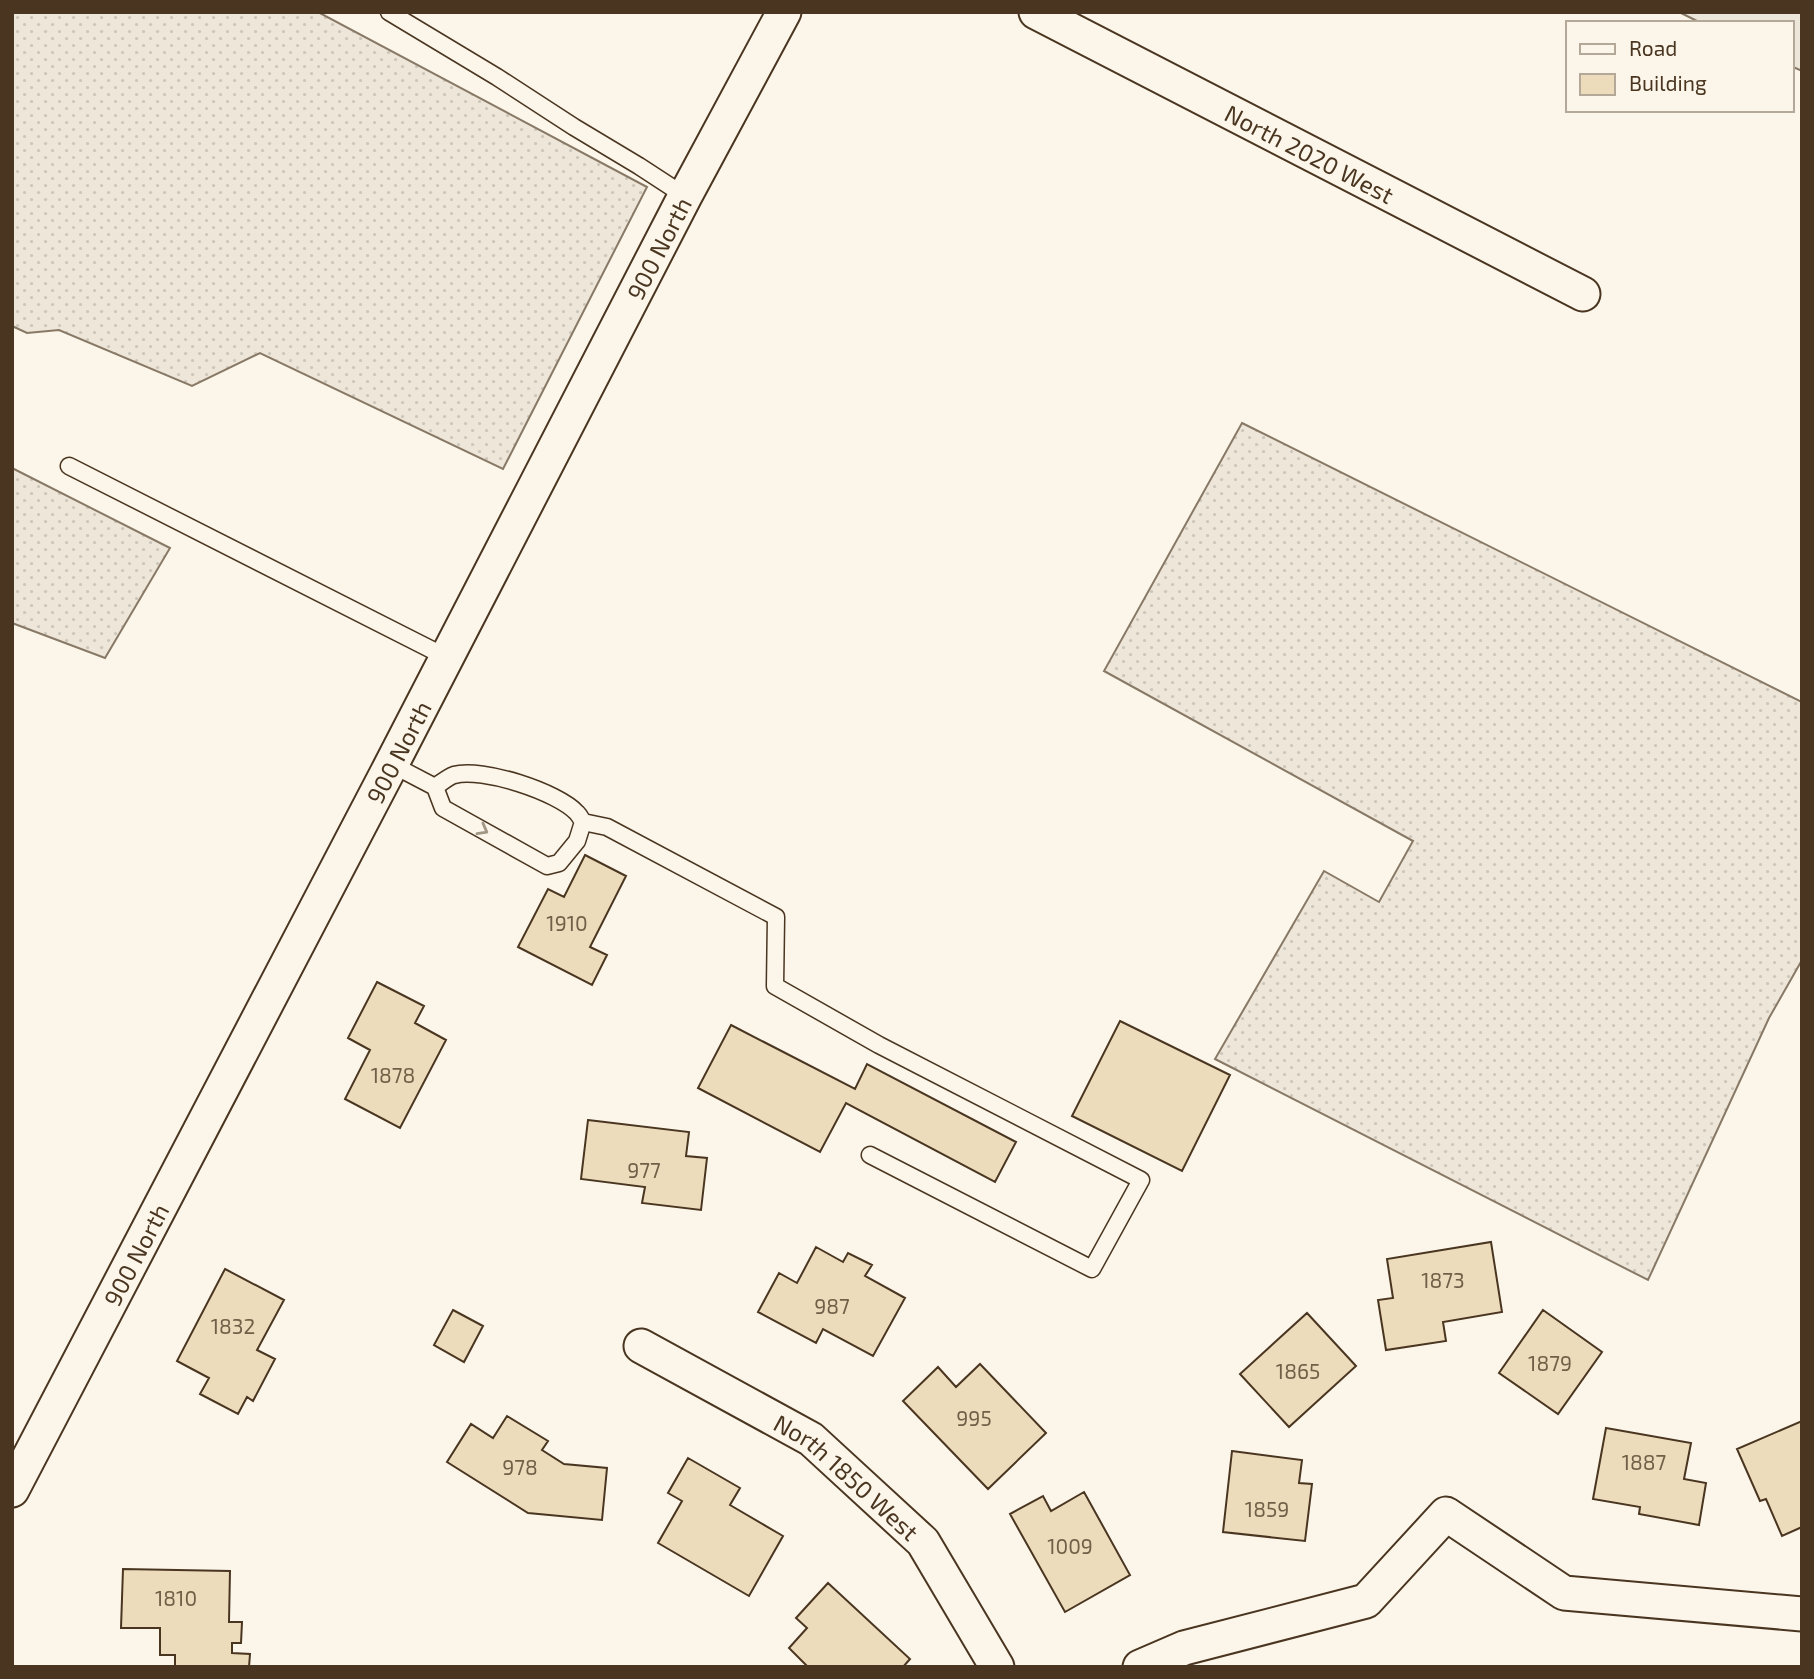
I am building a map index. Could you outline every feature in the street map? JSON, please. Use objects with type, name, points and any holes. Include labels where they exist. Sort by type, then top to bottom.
[{"type":"street","name":"900 North","points":[[12,1490],[685,196],[784,12]]},
{"type":"street","name":"North 2020 West","points":[[1037,12],[1583,293]]},
{"type":"street","name":"North 1850 West","points":[[641,1346],[811,1439],[821,1448],[923,1542],[997,1667]]},
{"type":"street","points":[[1140,1667],[1184,1648],[1366,1601],[1446,1514],[1564,1593],[1802,1614]]},
{"type":"lane","points":[[389,12],[685,196]]},
{"type":"lane","points":[[69,467],[446,657]]},
{"type":"lane","points":[[391,764],[435,787],[443,808],[547,866],[559,863],[577,841],[583,822]]},
{"type":"lane","points":[[435,787],[452,776],[470,774],[523,783],[577,812],[583,822],[607,827],[776,917],[775,986],[879,1045],[1141,1180],[1092,1269],[870,1155]]},
{"type":"shaded area","points":[[12,12],[318,12],[647,187],[503,469],[260,353],[192,386],[59,330],[27,333],[12,326]]},
{"type":"shaded area","points":[[1679,12],[1802,12],[1802,71],[1793,67],[1793,21],[1697,21]]},
{"type":"shaded area","points":[[1242,423],[1802,702],[1802,960],[1769,1018],[1648,1280],[1215,1059],[1324,871],[1379,902],[1413,841],[1104,671]]},
{"type":"shaded area","points":[[12,468],[170,548],[105,658],[12,623]]},
{"type":"building","points":[[585,855],[626,876],[590,947],[607,955],[592,985],[518,947],[548,889],[564,897]]},
{"type":"building","points":[[377,982],[424,1006],[415,1023],[446,1040],[400,1128],[345,1099],[370,1050],[348,1038]]},
{"type":"building","points":[[1120,1021],[1230,1075],[1182,1171],[1072,1116]]},
{"type":"building","points":[[731,1025],[855,1089],[867,1064],[1016,1142],[995,1182],[846,1103],[820,1152],[698,1088]]},
{"type":"building","points":[[588,1120],[689,1132],[686,1156],[707,1158],[701,1210],[642,1203],[645,1187],[581,1179]]},
{"type":"building","points":[[1491,1242],[1502,1312],[1443,1322],[1446,1341],[1386,1350],[1378,1300],[1393,1298],[1387,1259]]},
{"type":"building","points":[[816,1247],[843,1262],[848,1253],[872,1265],[865,1276],[905,1298],[873,1356],[823,1329],[816,1343],[758,1312],[779,1273],[797,1283]]},
{"type":"building","points":[[225,1269],[284,1300],[257,1350],[275,1359],[253,1401],[247,1397],[238,1414],[200,1394],[209,1378],[177,1361]]},
{"type":"building","points":[[453,1310],[483,1326],[464,1362],[434,1345]]},
{"type":"building","points":[[1543,1310],[1602,1352],[1558,1414],[1499,1373]]},
{"type":"building","points":[[1307,1313],[1356,1366],[1289,1427],[1240,1374]]},
{"type":"building","points":[[980,1364],[1046,1433],[988,1489],[903,1401],[938,1367],[956,1387]]},
{"type":"building","points":[[507,1416],[548,1441],[542,1450],[564,1464],[607,1468],[602,1520],[528,1513],[447,1462],[471,1424],[493,1438]]},
{"type":"building","points":[[1802,1421],[1802,1527],[1782,1536],[1766,1499],[1760,1501],[1737,1449]]},
{"type":"building","points":[[1606,1428],[1691,1443],[1684,1479],[1706,1483],[1699,1525],[1639,1514],[1640,1507],[1593,1499]]},
{"type":"building","points":[[1232,1451],[1302,1460],[1299,1483],[1312,1484],[1305,1541],[1223,1532]]},
{"type":"building","points":[[688,1458],[740,1488],[730,1505],[783,1536],[749,1596],[658,1543],[682,1501],[668,1493]]},
{"type":"building","points":[[1084,1492],[1130,1575],[1065,1612],[1010,1514],[1043,1496],[1051,1511]]},
{"type":"building","points":[[123,1569],[230,1571],[229,1622],[242,1622],[241,1643],[232,1643],[232,1653],[250,1654],[249,1667],[175,1667],[175,1655],[160,1655],[160,1628],[121,1628]]},
{"type":"building","points":[[828,1583],[910,1659],[903,1667],[808,1667],[789,1648],[807,1628],[796,1618]]}]
